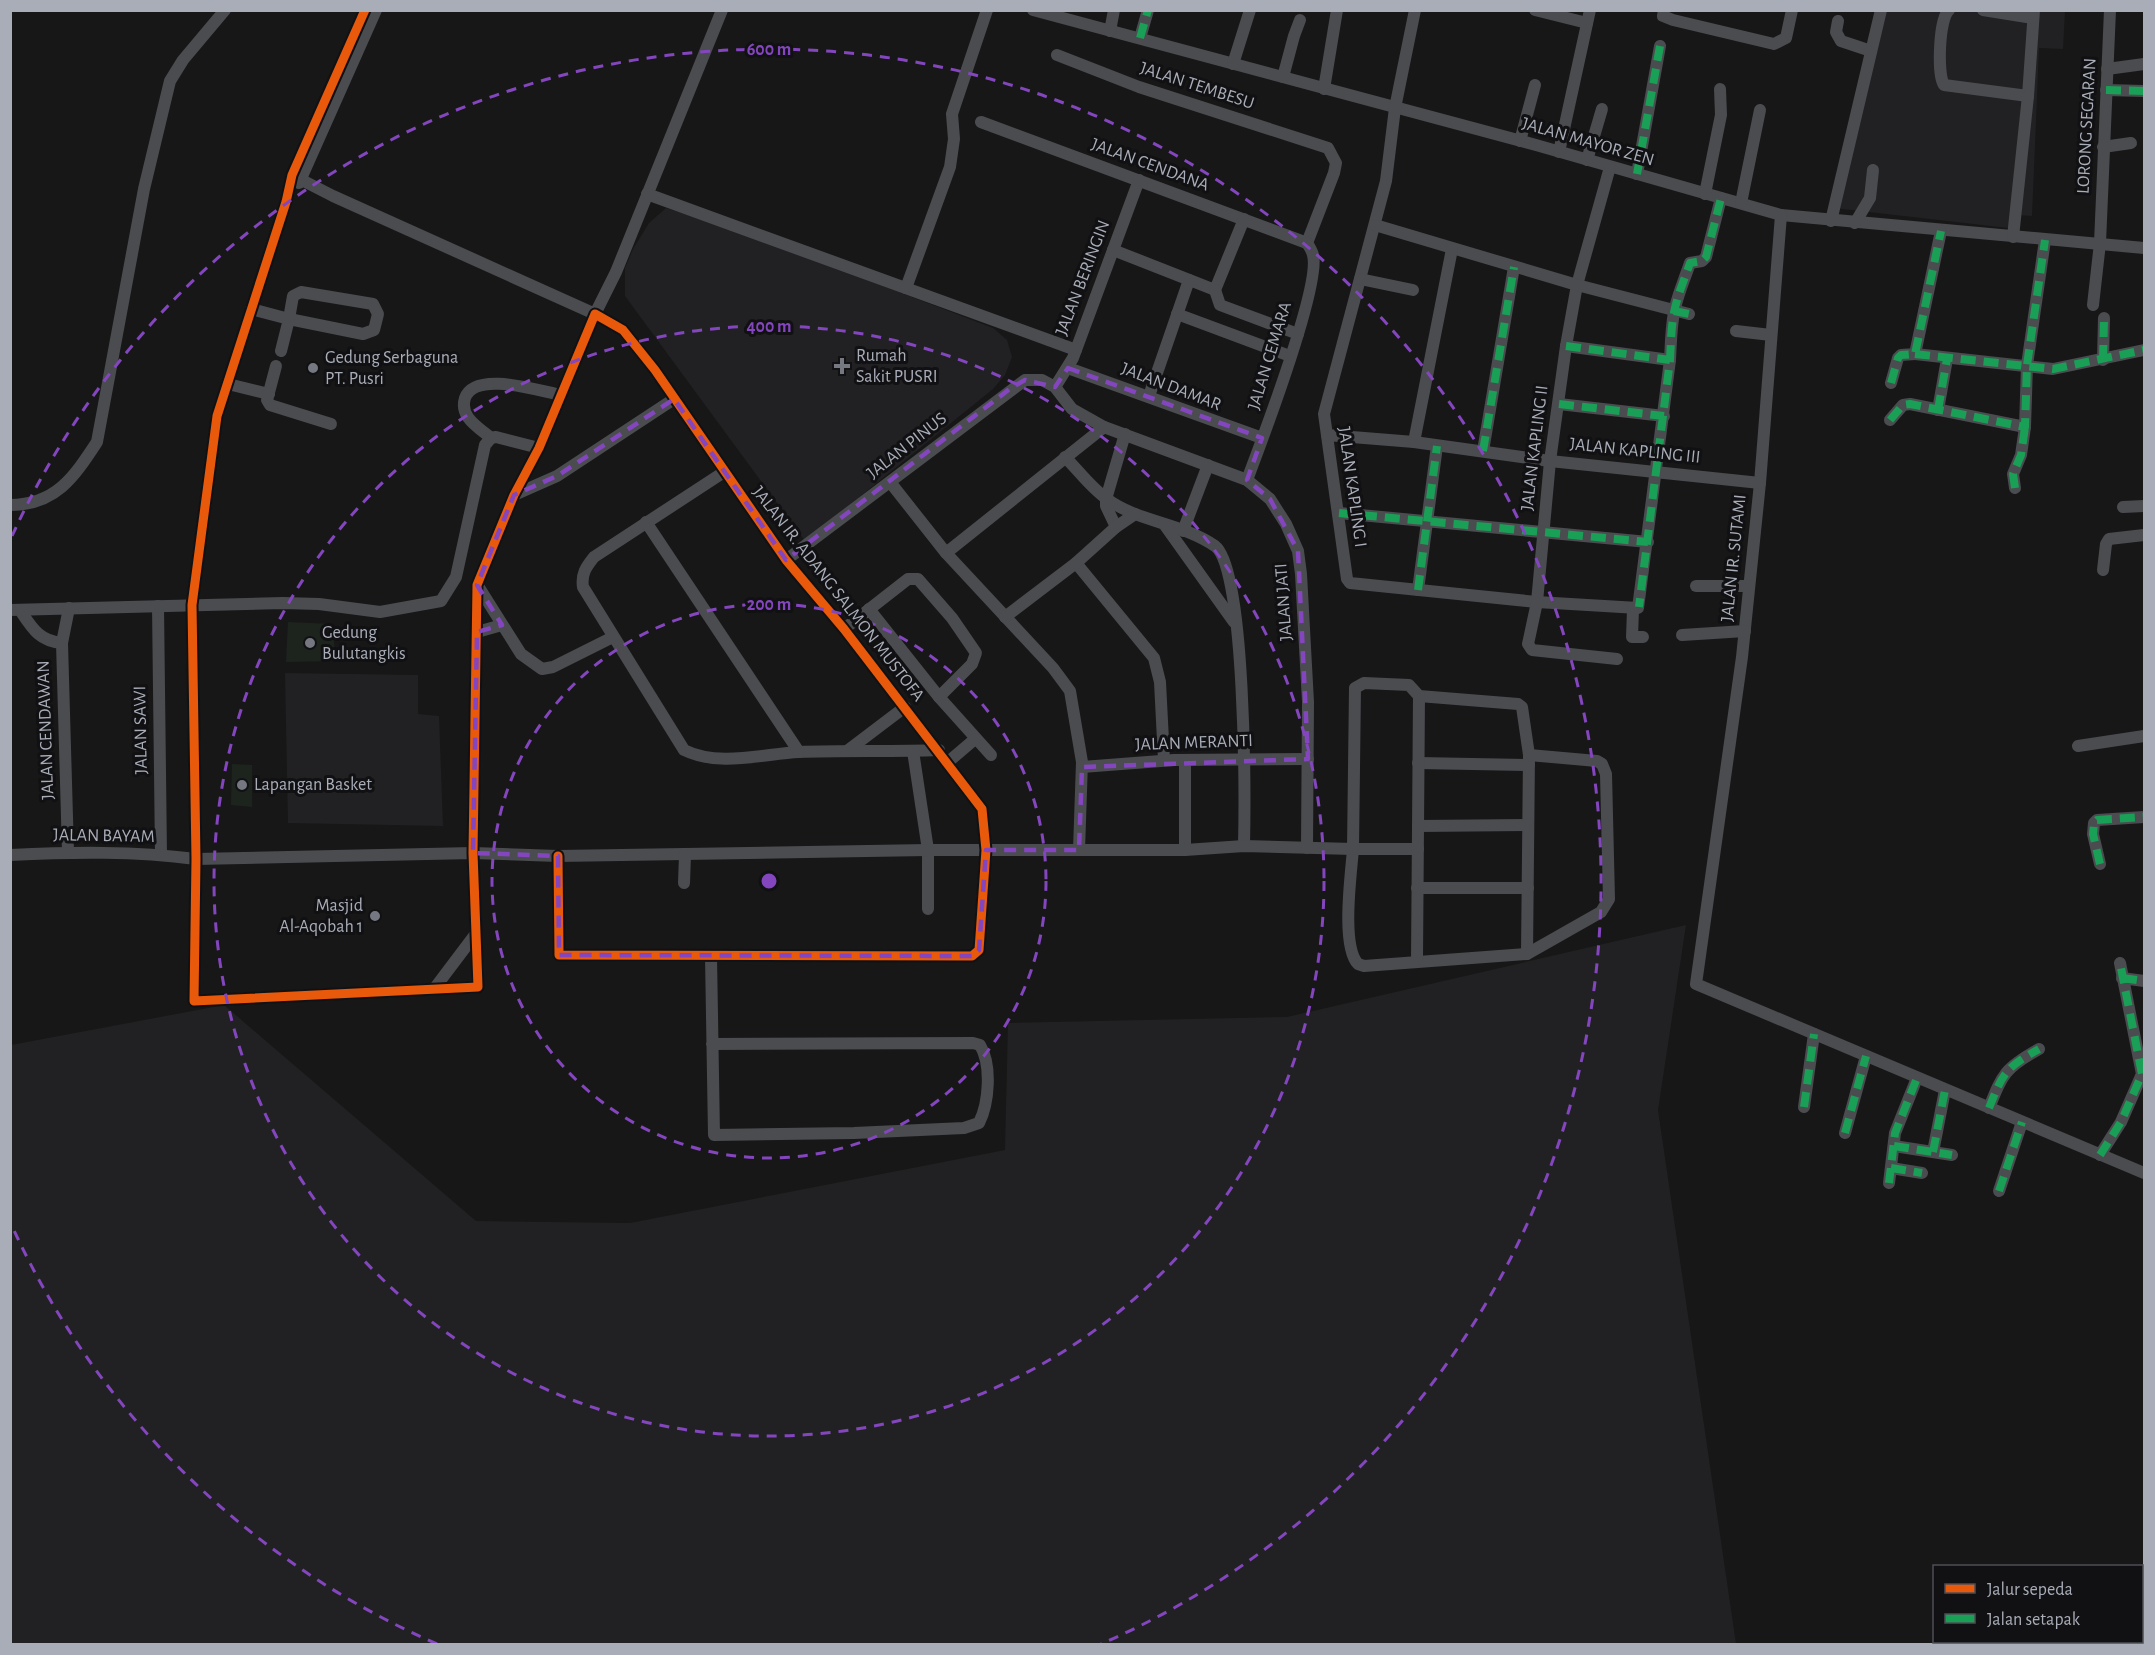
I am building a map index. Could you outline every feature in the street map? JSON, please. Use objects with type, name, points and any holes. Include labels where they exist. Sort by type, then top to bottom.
[{"type":"street","points":[[10,505],[34,504],[50,497],[76,473],[97,442],[144,189],[170,81],[183,60],[225,10]]},
{"type":"street","points":[[365,10],[286,202],[217,416],[192,605],[196,859],[194,1001],[478,987],[472,853],[477,585],[514,495],[539,448],[595,314],[616,272],[722,10]]},
{"type":"street","points":[[297,177],[376,10]]},
{"type":"street","points":[[906,288],[950,167],[954,139],[951,114],[987,10]]},
{"type":"street","name":"JALAN MAYOR ZEN","points":[[1033,10],[1520,141],[1781,215],[2145,248]]},
{"type":"street","points":[[1110,31],[1114,10]]},
{"type":"street","points":[[1140,38],[1148,10]]},
{"type":"street","points":[[1233,64],[1250,10]]},
{"type":"street","points":[[1324,89],[1337,10]]},
{"type":"street","name":"JALAN KAPLING I","points":[[1415,10],[1395,108],[1386,181],[1324,414],[1347,579],[1350,582],[1418,590],[1633,610]]},
{"type":"street","points":[[1535,10],[1588,17],[1559,152]]},
{"type":"street","points":[[1664,10],[1663,16],[1673,20],[1774,44],[1786,38],[1792,10]]},
{"type":"street","points":[[1831,221],[1881,10]]},
{"type":"street","points":[[1949,10],[1943,18],[1939,74],[1944,85],[2028,96]]},
{"type":"street","points":[[1983,10],[2033,14],[2028,96],[2013,237]]},
{"type":"street","name":"LORONG SEGARAN","points":[[2093,305],[2100,243],[2110,10]]},
{"type":"street","points":[[1283,78],[1300,20]]},
{"type":"street","points":[[1838,21],[1836,32],[1841,40],[1871,51]]},
{"type":"street","points":[[1637,174],[1660,46]]},
{"type":"street","name":"JALAN TEMBESU","points":[[1057,55],[1139,87],[1328,148],[1336,163],[1334,173],[1307,243]]},
{"type":"street","points":[[2107,69],[2145,64]]},
{"type":"street","points":[[1520,141],[1535,86]]},
{"type":"street","points":[[1705,194],[1722,115],[1720,89]]},
{"type":"street","points":[[2106,90],[2144,93]]},
{"type":"street","points":[[1587,160],[1602,109]]},
{"type":"street","points":[[1741,203],[1760,110]]},
{"type":"street","name":"JALAN CENDANA","points":[[981,122],[1307,243]]},
{"type":"street","points":[[2103,147],[2131,143]]},
{"type":"street","name":"JALAN KAPLING II","points":[[1610,167],[1577,285],[1566,346],[1550,461],[1537,602],[1528,644],[1532,650],[1617,659]]},
{"type":"street","points":[[1855,223],[1870,198],[1873,170]]},
{"type":"street","name":"JALAN IR. ADANG SALMON MUSTOFA","points":[[297,177],[333,196],[595,314],[623,330],[786,560],[844,629],[982,809],[986,850],[979,950],[972,956],[559,955],[558,856]]},
{"type":"street","name":"JALAN BERINGIN","points":[[1055,387],[1068,368],[1076,350],[1139,180]]},
{"type":"street","points":[[647,194],[1076,350]]},
{"type":"street","points":[[1643,637],[1632,637],[1633,610],[1639,607],[1648,542],[1664,416],[1674,310],[1690,263],[1702,261],[1706,257],[1721,198]]},
{"type":"street","name":"JALAN IR. SUTAMI","points":[[1781,215],[1760,483],[1745,631],[1696,984],[1814,1034]]},
{"type":"street","points":[[1244,219],[1215,290],[1220,305],[1298,334]]},
{"type":"street","points":[[1375,225],[1577,285],[1689,314]]},
{"type":"street","points":[[1915,354],[1941,231]]},
{"type":"street","points":[[2015,488],[2013,474],[2020,455],[2025,427],[2027,365],[2046,240]]},
{"type":"street","name":"JALAN CEMARA","points":[[1246,480],[1263,438],[1298,334],[1310,285],[1314,256],[1307,243]]},
{"type":"street","points":[[1414,442],[1452,249]]},
{"type":"street","points":[[1113,250],[1215,290]]},
{"type":"street","points":[[1483,451],[1514,267]]},
{"type":"street","points":[[1359,279],[1413,290]]},
{"type":"street","points":[[1149,396],[1189,280]]},
{"type":"street","points":[[251,309],[289,319],[370,333],[374,330],[378,314],[372,304],[302,292],[293,296],[289,319],[280,351]]},
{"type":"street","points":[[1177,314],[1290,356]]},
{"type":"street","points":[[2103,360],[2104,318]]},
{"type":"street","points":[[1736,331],[1771,335]]},
{"type":"street","points":[[1566,346],[1670,360]]},
{"type":"street","points":[[1891,383],[1898,358],[1901,355],[1915,354],[2053,369],[2145,350]]},
{"type":"street","points":[[1938,410],[1947,359]]},
{"type":"street","points":[[276,366],[268,393],[267,400],[270,405],[331,424]]},
{"type":"street","name":"JALAN DAMAR","points":[[1068,368],[1263,438]]},
{"type":"street","name":"JALAN PINUS","points":[[786,560],[1011,388],[1025,380],[1042,380],[1055,387]]},
{"type":"street","points":[[228,384],[268,393]]},
{"type":"street","points":[[539,448],[491,438],[465,416],[464,404],[468,391],[479,384],[508,384],[561,395]]},
{"type":"street","name":"JALAN JATI","points":[[1055,387],[1072,410],[1104,427],[1246,480],[1270,499],[1286,524],[1298,551],[1308,702],[1307,848]]},
{"type":"street","points":[[514,495],[557,476],[674,399]]},
{"type":"street","points":[[1559,404],[1664,416]]},
{"type":"street","points":[[1890,420],[1906,404],[2025,427]]},
{"type":"street","points":[[946,553],[1104,427]]},
{"type":"street","points":[[1116,527],[1106,506],[1106,499],[1125,434]]},
{"type":"street","name":"JALAN KAPLING III","points":[[1327,435],[1414,442],[1550,461],[1657,470],[1760,483]]},
{"type":"street","points":[[15,610],[307,604],[380,612],[441,601],[456,577],[480,463],[485,445],[491,438]]},
{"type":"street","points":[[1418,590],[1429,521],[1437,446]]},
{"type":"street","points":[[1065,457],[1106,499],[1136,514],[1183,531],[1216,547],[1222,555],[1227,566],[1236,626],[1246,759],[1244,846]]},
{"type":"street","points":[[1183,531],[1208,465]]},
{"type":"street","points":[[724,472],[594,557],[584,570],[583,587],[684,750],[696,756],[711,759],[799,752],[939,750]]},
{"type":"street","points":[[890,482],[946,553],[1053,668],[1070,691],[1082,766],[1079,850]]},
{"type":"street","points":[[2123,507],[2145,506]]},
{"type":"street","points":[[1339,513],[1648,542]]},
{"type":"street","points":[[1005,617],[1076,563],[1116,527],[1136,514]]},
{"type":"street","points":[[646,522],[799,752]]},
{"type":"street","points":[[1163,523],[1236,626]]},
{"type":"street","points":[[2103,570],[2106,544],[2109,539],[2145,535]]},
{"type":"street","points":[[1076,563],[1155,657],[1160,682],[1164,760]]},
{"type":"street","points":[[844,629],[913,577],[918,579],[952,618],[976,653],[975,658],[955,684],[939,697]]},
{"type":"street","points":[[477,585],[521,654],[542,669],[554,667],[613,637]]},
{"type":"street","points":[[1696,586],[1749,586]]},
{"type":"street","name":"JALAN SAWI","points":[[158,606],[161,855]]},
{"type":"street","name":"JALAN CENDAWAN","points":[[68,852],[62,643],[69,608]]},
{"type":"street","points":[[869,609],[939,697],[991,755]]},
{"type":"street","points":[[15,610],[38,635],[49,642],[62,643]]},
{"type":"street","points":[[477,632],[502,625]]},
{"type":"street","points":[[1682,635],[1745,631]]},
{"type":"street","points":[[1418,763],[1529,760],[1547,754],[1597,761],[1602,764],[1606,774],[1609,899],[1601,912],[1527,954],[1417,960],[1364,966],[1354,959],[1350,950],[1355,688],[1364,683],[1409,685],[1419,696],[1518,704],[1522,708],[1529,760],[1527,954]]},
{"type":"street","points":[[1417,960],[1419,696]]},
{"type":"street","points":[[847,751],[905,707]]},
{"type":"street","points":[[2078,746],[2145,736]]},
{"type":"street","points":[[948,762],[975,739]]},
{"type":"street","points":[[913,751],[928,850],[928,909]]},
{"type":"street","name":"JALAN MERANTI","points":[[1082,766],[1164,760],[1308,759]]},
{"type":"street","points":[[1185,760],[1185,850]]},
{"type":"street","points":[[2100,864],[2093,834],[2094,823],[2097,820],[2145,817]]},
{"type":"street","points":[[1418,826],[1528,825]]},
{"type":"street","name":"JALAN BAYAM","points":[[10,855],[68,852],[161,855],[196,859],[472,853],[558,856],[928,850],[1185,850],[1244,846],[1418,849]]},
{"type":"street","points":[[684,883],[685,855]]},
{"type":"street","points":[[1418,888],[1528,888]]},
{"type":"street","points":[[434,989],[474,936]]},
{"type":"street","points":[[711,956],[712,1044],[714,1135],[854,1133],[964,1128],[979,1123],[984,1112],[987,1073],[984,1052],[980,1045],[974,1043],[712,1044]]},
{"type":"street","points":[[2100,1155],[2121,1122],[2142,1074],[2120,963]]},
{"type":"street","points":[[2122,978],[2145,981]]},
{"type":"street","points":[[1804,1107],[1814,1034],[2145,1173]]},
{"type":"street","points":[[1989,1108],[2002,1076],[2013,1063],[2038,1049]]},
{"type":"street","points":[[1845,1133],[1866,1056]]},
{"type":"street","points":[[1889,1183],[1895,1133],[1917,1078]]},
{"type":"street","points":[[1933,1152],[1945,1090]]},
{"type":"street","points":[[1999,1191],[2022,1122]]},
{"type":"street","points":[[1894,1146],[1952,1155]]},
{"type":"street","points":[[1891,1168],[1922,1173]]},
{"type":"highlighted area","points":[[1068,368],[1262,438],[1247,480],[1270,499],[1298,551],[1308,759],[1082,767],[1079,850],[986,850],[979,950],[972,956],[559,955],[558,856],[473,853],[477,632],[502,625],[477,585],[514,495],[557,476],[674,399],[786,560],[1011,388],[1025,380],[1055,387]]},
{"type":"shaded area","points":[[1882,11],[2065,11],[2063,49],[2039,48],[2032,216],[2018,215],[2017,229],[1834,208]]},
{"type":"shaded area","name":"Rumah Sakit PUSRI","points":[[666,208],[735,229],[993,328],[1007,340],[1012,357],[1005,375],[993,389],[805,541],[625,296],[625,268],[633,249],[649,223]]},
{"type":"shaded area","name":"Gedung Bulutangkis","points":[[288,622],[332,624],[336,661],[286,662]]},
{"type":"shaded area","points":[[285,673],[418,675],[418,714],[439,716],[443,826],[288,823]]},
{"type":"shaded area","name":"Lapangan Basket","points":[[232,764],[252,765],[252,807],[231,805]]},
{"type":"shaded area","points":[[1686,925],[1658,1110],[1736,1644],[11,1644],[11,1045],[224,1005],[476,1221],[630,1223],[1005,1150],[1008,1023],[1287,1017]]},
{"type":"marked path","points":[[1140,38],[1148,10]]},
{"type":"marked path","points":[[1637,174],[1660,46]]},
{"type":"marked path","points":[[2106,90],[2144,91]]},
{"type":"marked path","points":[[1670,360],[1673,320],[1678,296],[1690,263],[1702,261],[1706,257],[1721,198]]},
{"type":"marked path","points":[[1891,383],[1898,358],[1901,355],[1915,354],[1941,231]]},
{"type":"marked path","points":[[1890,420],[1903,405],[1910,404],[2025,427],[2027,365],[2045,240]]},
{"type":"marked path","points":[[1483,451],[1514,267]]},
{"type":"marked path","points":[[1674,311],[1689,314]]},
{"type":"marked path","points":[[2103,360],[2104,318]]},
{"type":"marked path","points":[[1566,346],[1670,360],[1639,607]]},
{"type":"marked path","points":[[1915,354],[2053,369],[2144,350]]},
{"type":"marked path","points":[[1938,410],[1947,359]]},
{"type":"marked path","points":[[1559,404],[1664,416]]},
{"type":"marked path","points":[[2015,488],[2013,474],[2021,455],[2025,427]]},
{"type":"marked path","points":[[1418,590],[1437,446]]},
{"type":"marked path","points":[[1339,513],[1648,542]]},
{"type":"marked path","points":[[2100,864],[2093,834],[2094,823],[2097,820],[2144,817]]},
{"type":"marked path","points":[[2100,1155],[2121,1122],[2142,1074],[2120,963]]},
{"type":"marked path","points":[[2122,978],[2144,981]]},
{"type":"marked path","points":[[1804,1107],[1814,1034]]},
{"type":"marked path","points":[[1989,1108],[2006,1072],[2039,1049]]},
{"type":"marked path","points":[[1845,1133],[1866,1056]]},
{"type":"marked path","points":[[1889,1183],[1895,1133],[1917,1078]]},
{"type":"marked path","points":[[1933,1152],[1945,1090]]},
{"type":"marked path","points":[[1999,1191],[2022,1122]]},
{"type":"marked path","points":[[1894,1146],[1952,1155]]},
{"type":"marked path","points":[[1891,1168],[1922,1173]]},
{"type":"cycle path","points":[[365,10],[292,175],[286,202],[217,416],[192,605],[196,859],[194,1001],[478,987],[473,853],[477,585],[514,495],[539,448],[595,314],[623,330],[655,370],[786,560],[844,629],[982,809],[986,850],[979,950],[972,956],[559,955],[558,856]]},
{"type":"place","name":"Rumah Sakit PUSRI","points":[[842,366]]},
{"type":"place","name":"Gedung Serbaguna PT. Pusri","points":[[313,368]]},
{"type":"place","name":"Gedung Bulutangkis","points":[[310,643]]},
{"type":"place","name":"Lapangan Basket","points":[[242,785]]},
{"type":"place","name":"Masjid Al-Aqobah 1","points":[[375,916]]}]
